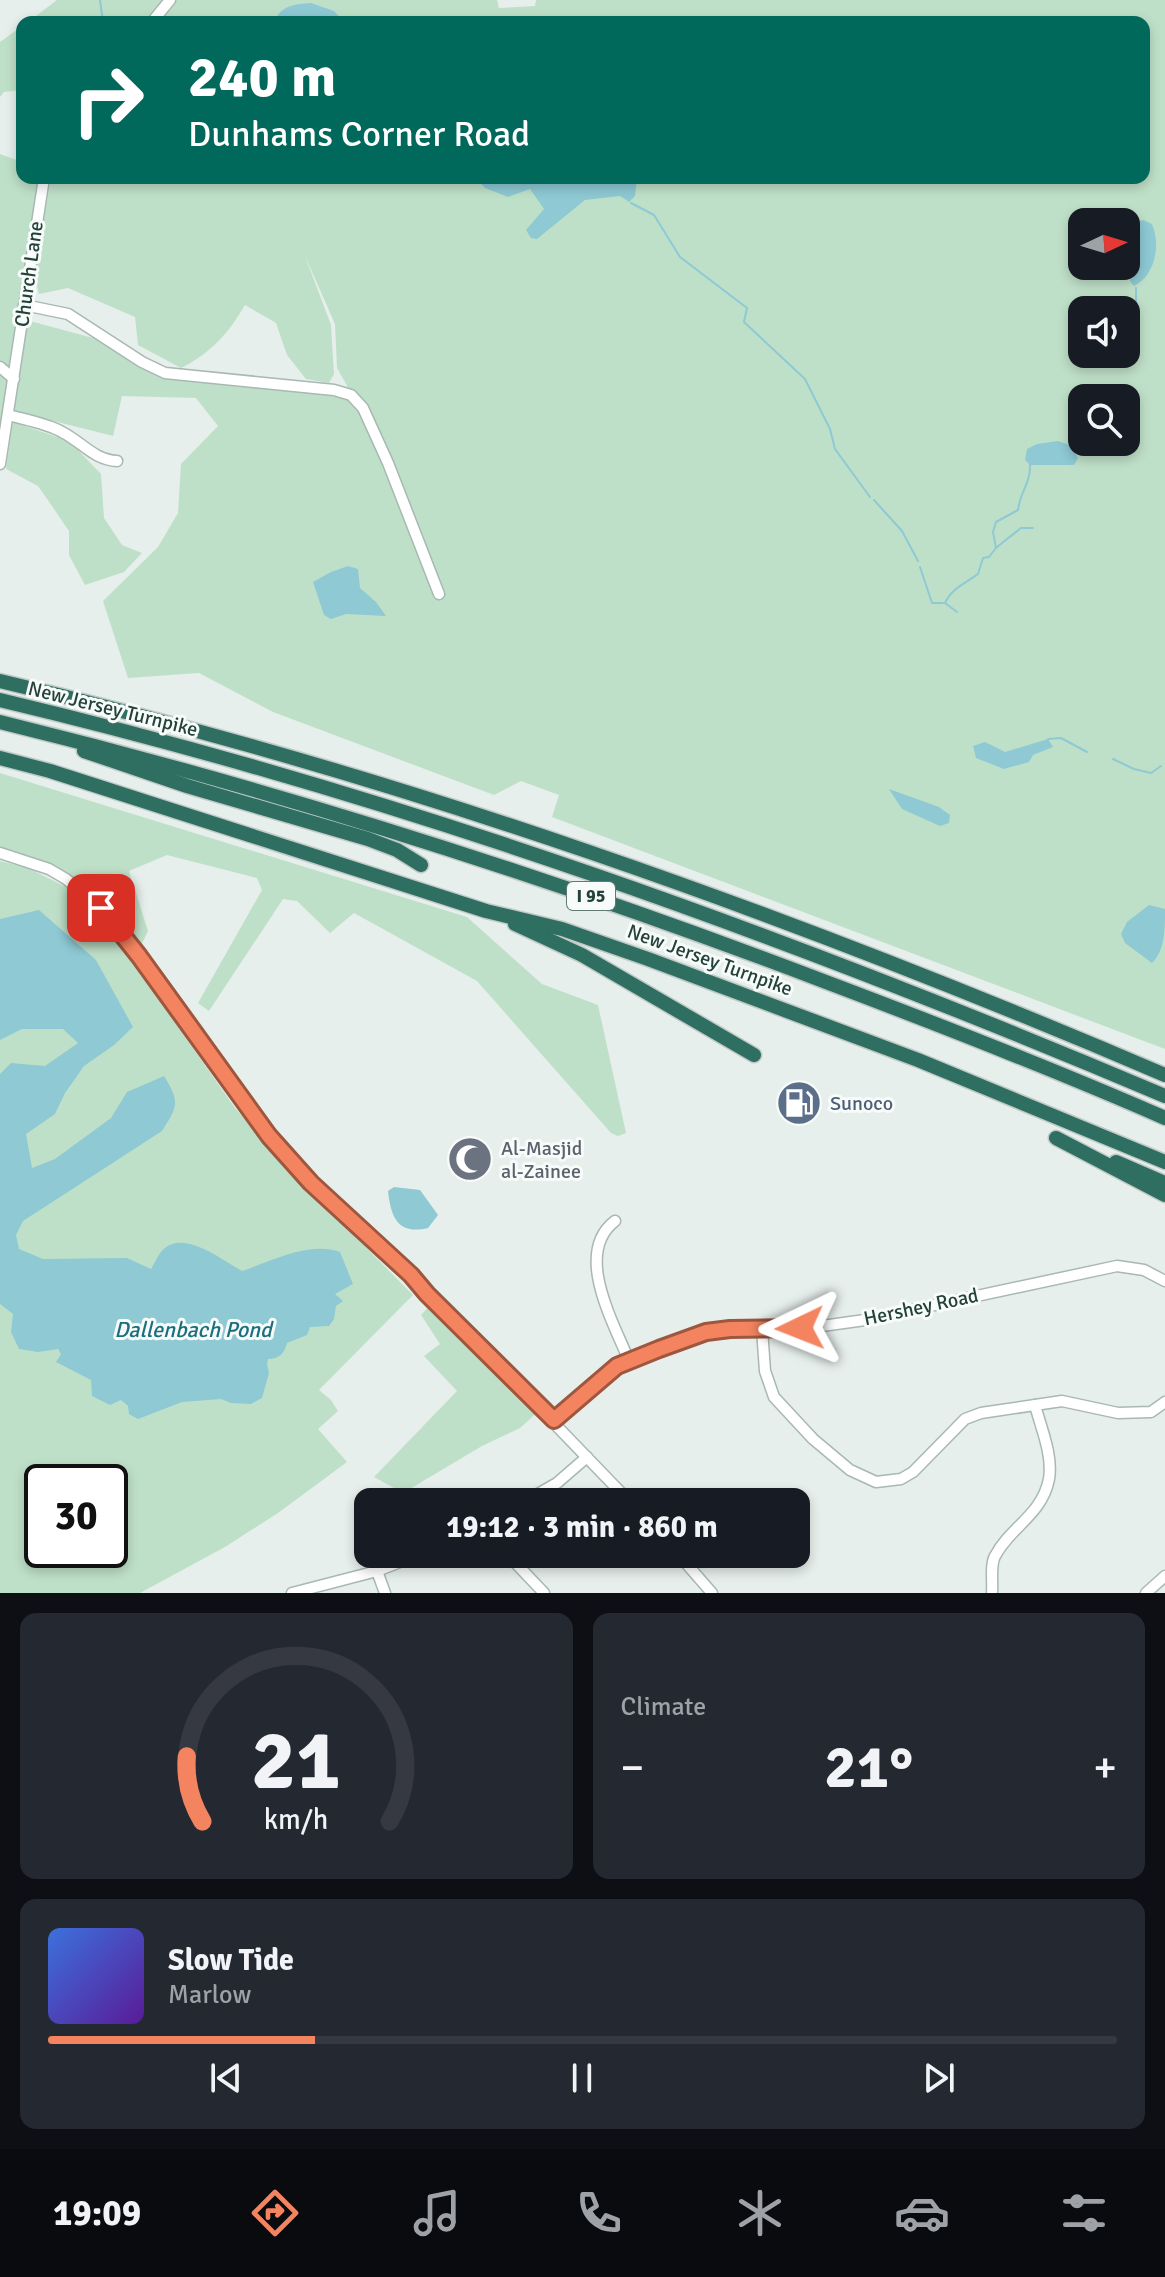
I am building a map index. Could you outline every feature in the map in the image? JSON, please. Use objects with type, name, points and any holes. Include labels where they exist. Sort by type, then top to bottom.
[{"type":"highway","name":"New Jersey Turnpike","points":[[0,681],[295,758],[590,853],[951,987],[1165,1075]]},
{"type":"highway","name":"New Jersey Turnpike","points":[[0,700],[161,740],[279,774],[584,871],[942,1004],[1165,1096]]},
{"type":"highway","name":"New Jersey Turnpike","points":[[0,722],[278,795],[576,891],[937,1024],[1165,1118]]},
{"type":"highway","points":[[0,722],[173,781],[368,839],[397,850],[421,865]]},
{"type":"highway","name":"New Jersey Turnpike","points":[[0,758],[486,911],[562,929],[746,994],[931,1065],[1165,1162]]},
{"type":"highway","points":[[486,911],[582,955],[754,1055]]},
{"type":"highway","points":[[1165,1183],[1056,1138],[1165,1195]]},
{"type":"street","points":[[157,16],[170,0]]},
{"type":"street","name":"Church Lane","points":[[0,464],[43,184]]},
{"type":"street","points":[[24,305],[68,314],[142,362],[165,373],[334,390],[351,395],[363,408],[388,463],[439,594]]},
{"type":"street","points":[[0,367],[14,379]]},
{"type":"street","points":[[8,415],[59,430],[95,456],[105,461],[117,461]]},
{"type":"street","points":[[0,853],[49,869],[101,908],[269,1136],[311,1183],[411,1275],[617,1488]]},
{"type":"street","points":[[615,1221],[600,1237],[596,1264],[599,1282],[629,1361]]},
{"type":"street","name":"Hershey Road","points":[[554,1420],[617,1366],[706,1332],[822,1326],[865,1320],[1117,1266],[1144,1270],[1165,1281]]},
{"type":"street","points":[[762,1329],[765,1371],[774,1397],[813,1439],[838,1460],[850,1470],[876,1482],[901,1479],[913,1472],[965,1419],[981,1413],[1062,1401],[1118,1413],[1151,1412],[1165,1402]]},
{"type":"street","points":[[992,1593],[993,1558],[1029,1518],[1049,1480],[1049,1460],[1035,1405]]},
{"type":"street","points":[[548,1488],[587,1457]]},
{"type":"street","points":[[292,1593],[385,1568]]},
{"type":"street","points":[[520,1568],[544,1593]]},
{"type":"street","points":[[690,1568],[712,1593]]},
{"type":"street","points":[[377,1571],[385,1593]]},
{"type":"street","points":[[1146,1593],[1165,1576]]},
{"type":"green space","points":[[57,0],[164,0],[152,16],[36,16]]},
{"type":"green space","points":[[173,0],[497,0],[499,8],[535,6],[536,0],[1165,0],[1165,1049],[552,817],[559,795],[521,781],[494,795],[273,712],[199,673],[128,678],[103,601],[158,547],[178,513],[181,464],[218,426],[196,398],[122,396],[113,436],[14,411],[26,320],[108,342],[163,379],[283,388],[355,400],[337,368],[335,324],[305,256],[331,325],[334,374],[329,383],[306,379],[287,355],[276,323],[245,305],[218,342],[181,368],[138,345],[135,317],[68,288],[39,294],[34,274],[50,184],[1150,184],[1150,16],[162,16]]},
{"type":"green space","points":[[16,30],[16,91],[4,92],[0,97],[0,42]]},
{"type":"green space","points":[[0,154],[16,160],[16,184],[43,184],[0,464]]},
{"type":"green space","points":[[13,422],[69,441],[101,474],[104,518],[122,545],[142,553],[124,572],[85,585],[69,555],[69,531],[52,506],[38,486],[6,469]]},
{"type":"green space","points":[[0,773],[467,917],[542,984],[598,1005],[626,1133],[618,1136],[611,1133],[477,981],[354,913],[330,933],[297,901],[283,899],[209,1011],[198,1003],[262,890],[257,878],[167,855],[129,871],[148,931],[137,954],[115,925],[66,879],[0,853]]},
{"type":"green space","points":[[0,861],[28,868],[64,886],[98,913],[235,1108],[306,1187],[413,1295],[319,1390],[338,1411],[318,1429],[347,1462],[278,1513],[225,1547],[140,1593],[0,1593]]},
{"type":"green space","points":[[434,1301],[541,1409],[520,1428],[482,1446],[411,1488],[394,1488],[374,1477],[457,1391],[424,1356],[440,1344],[421,1315]]},
{"type":"water","points":[[311,3],[334,11],[339,16],[277,16],[294,5]]},
{"type":"water","points":[[481,184],[636,184],[635,196],[629,202],[620,196],[585,200],[537,239],[531,238],[526,230],[544,209],[530,189],[508,197]]},
{"type":"water","points":[[1140,221],[1152,224],[1156,250],[1147,275],[1134,286],[1130,280],[1140,280]]},
{"type":"water","points":[[1058,441],[1068,445],[1068,456],[1078,458],[1074,465],[1030,465],[1025,460],[1027,449]]},
{"type":"water","points":[[348,566],[358,569],[360,588],[386,616],[346,614],[331,619],[324,615],[313,582]]},
{"type":"water","points":[[1048,739],[1053,747],[1033,755],[1029,762],[1004,769],[976,758],[973,746],[985,742],[1005,752]]},
{"type":"water","points":[[889,789],[939,807],[950,815],[949,823],[940,826],[902,809]]},
{"type":"water","points":[[1149,905],[1165,909],[1162,945],[1152,963],[1125,943],[1121,934],[1127,922]]},
{"type":"water","name":"Dallenbach Pond","points":[[39,910],[96,960],[133,1027],[84,1066],[55,1114],[26,1134],[32,1168],[55,1159],[111,1118],[127,1092],[164,1076],[173,1092],[175,1104],[162,1131],[23,1221],[16,1235],[19,1249],[43,1259],[127,1258],[151,1269],[161,1252],[170,1245],[180,1243],[202,1248],[242,1271],[303,1251],[328,1249],[340,1252],[353,1284],[335,1294],[343,1301],[336,1306],[334,1319],[329,1326],[310,1327],[307,1335],[287,1343],[280,1355],[268,1359],[269,1373],[262,1398],[251,1404],[221,1399],[182,1402],[138,1419],[129,1414],[128,1406],[121,1400],[110,1405],[92,1396],[91,1380],[56,1362],[61,1354],[58,1349],[38,1352],[19,1349],[11,1332],[13,1314],[0,1304],[0,1074],[11,1063],[45,1066],[78,1043],[63,1029],[22,1029],[0,1040],[0,919]]},
{"type":"water","points":[[394,1187],[420,1190],[438,1215],[428,1228],[410,1229],[398,1222],[391,1209],[388,1191]]},
{"type":"waterway","points":[[100,0],[102,16]]},
{"type":"waterway","points":[[631,203],[654,215],[680,257],[747,308],[744,322],[805,379],[830,429],[835,449],[870,497]]},
{"type":"waterway","points":[[1136,288],[1136,296]]},
{"type":"waterway","points":[[957,612],[945,603],[955,590],[978,574],[983,558],[989,557],[996,548],[993,532],[996,522],[1018,510],[1030,465]]},
{"type":"waterway","points":[[874,500],[902,531],[918,561]]},
{"type":"waterway","points":[[997,547],[1021,528],[1033,528]]},
{"type":"waterway","points":[[920,567],[932,603],[943,603]]},
{"type":"waterway","points":[[1048,739],[1061,738],[1087,752]]},
{"type":"waterway","points":[[1113,759],[1151,773],[1161,766]]},
{"type":"place","name":"Sunoco","points":[[799,1103]]},
{"type":"place","name":"Al-Masjid al-Zainee","points":[[470,1159]]},
{"type":"route","points":[[101,908],[269,1136],[311,1183],[411,1275],[554,1420],[617,1366],[659,1349],[706,1332],[800,1328]]}]
